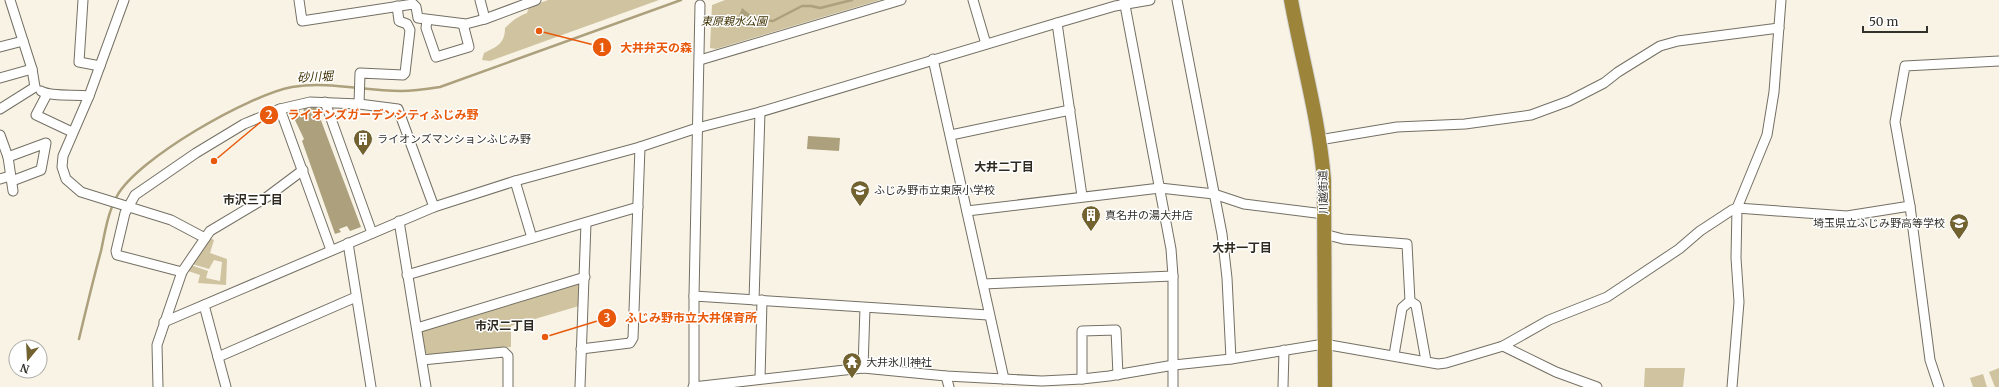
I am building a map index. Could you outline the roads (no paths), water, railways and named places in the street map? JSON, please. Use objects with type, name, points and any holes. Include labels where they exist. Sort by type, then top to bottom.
[{"type":"highway","name":"川越街道","points":[[1291,0],[1319,140],[1324,180],[1325,387]]},
{"type":"street","points":[[10,0],[24,41],[32,69],[35,87]]},
{"type":"street","points":[[83,0],[79,62],[100,66]]},
{"type":"street","points":[[124,0],[89,96],[72,132],[63,156],[63,174],[74,188],[103,200],[172,220],[205,238]]},
{"type":"street","points":[[299,0],[302,21],[413,4],[416,8],[418,18],[462,24],[485,19],[536,0]]},
{"type":"street","points":[[480,0],[485,19]]},
{"type":"street","points":[[700,60],[901,0]]},
{"type":"street","points":[[973,0],[986,44]]},
{"type":"street","points":[[164,322],[434,207],[515,181],[640,147],[697,128],[760,112],[1124,2],[1150,0]]},
{"type":"street","points":[[1177,0],[1222,234],[1227,278],[1231,359]]},
{"type":"street","points":[[1732,387],[1738,302],[1736,258],[1737,208],[1748,187],[1767,135],[1774,92],[1781,0]]},
{"type":"street","points":[[1124,2],[1171,249],[1173,276],[1173,387]]},
{"type":"street","points":[[700,5],[694,296],[694,387],[760,379],[771,383],[863,368],[1053,384],[1174,365],[1231,359],[1324,344],[1394,355],[1426,362],[1446,363],[1503,346],[1548,320],[1607,297],[1679,249],[1700,231],[1737,208],[1847,216],[1910,206]]},
{"type":"street","points":[[359,101],[360,73],[403,75],[405,73],[410,30],[407,24],[399,21],[397,6]]},
{"type":"street","points":[[427,20],[426,28],[436,57],[470,47],[462,24]]},
{"type":"street","points":[[1057,23],[1082,196]]},
{"type":"street","points":[[1319,140],[1397,127],[1465,124],[1531,115],[1569,101],[1604,83],[1618,72],[1660,46],[1678,41],[1779,28]]},
{"type":"street","points":[[0,47],[24,41]]},
{"type":"street","points":[[933,59],[951,135],[983,284],[988,315],[1004,379]]},
{"type":"street","points":[[1939,387],[1930,360],[1910,206],[1895,122],[1905,66],[1999,61]]},
{"type":"street","points":[[0,78],[32,69]]},
{"type":"street","points":[[35,87],[47,94],[75,93],[89,96]]},
{"type":"street","points":[[0,109],[35,87]]},
{"type":"street","points":[[47,94],[36,114],[72,132]]},
{"type":"street","points":[[182,272],[118,255],[116,251],[125,206],[141,190],[196,153],[244,124],[280,109],[310,102],[359,101],[398,109],[434,207]]},
{"type":"street","points":[[325,102],[372,233]]},
{"type":"street","points":[[280,109],[331,250]]},
{"type":"street","points":[[951,135],[1070,110]]},
{"type":"street","points":[[760,112],[758,300],[760,379]]},
{"type":"street","points":[[0,134],[1,144],[8,157],[13,191]]},
{"type":"street","points":[[0,179],[11,178],[41,170],[46,143],[8,157]]},
{"type":"street","points":[[581,349],[630,343],[632,341],[640,147]]},
{"type":"street","points":[[158,387],[156,350],[164,322],[182,272],[210,231],[267,197],[303,170]]},
{"type":"street","points":[[515,181],[532,238]]},
{"type":"street","points":[[967,211],[1082,196],[1160,188],[1214,194],[1244,204],[1324,214]]},
{"type":"street","points":[[407,274],[638,207]]},
{"type":"street","points":[[399,221],[426,387]]},
{"type":"street","points":[[580,387],[586,223]]},
{"type":"street","points":[[1324,234],[1343,239],[1406,244],[1410,301]]},
{"type":"street","points":[[348,243],[371,387]]},
{"type":"street","points":[[983,284],[1173,276]]},
{"type":"street","points":[[416,328],[585,277]]},
{"type":"street","points":[[694,296],[988,315]]},
{"type":"street","points":[[218,357],[356,297]]},
{"type":"street","points":[[1410,301],[1416,305],[1426,362]]},
{"type":"street","points":[[1394,355],[1402,308],[1410,301]]},
{"type":"street","points":[[204,305],[226,387]]},
{"type":"street","points":[[863,368],[865,308]]},
{"type":"street","points":[[1082,379],[1082,331],[1116,330],[1118,375]]},
{"type":"street","points":[[1503,346],[1556,372],[1598,387]]},
{"type":"street","points":[[1283,387],[1284,350]]},
{"type":"street","points":[[422,360],[504,352],[508,356],[508,387]]},
{"type":"street","points":[[946,376],[949,387]]},
{"type":"waterway","name":"砂川堀","points":[[79,339],[107,222],[117,196],[129,181],[147,164],[196,130],[249,102],[273,92],[292,87],[319,85],[387,91],[440,87],[681,0]]},
{"type":"waterway","points":[[759,20],[773,21],[802,6],[820,8],[852,0]]},
{"type":"place","name":"大井弁天の森","points":[[539,31]]},
{"type":"place","name":"ライオンズマンションふじみ野","points":[[363,156]]},
{"type":"place","name":"ライオンズガーデンシティふじみ野","points":[[214,161]]},
{"type":"place","name":"ふじみ野市立東原小学校","points":[[860,207]]},
{"type":"place","name":"真名井の湯大井店","points":[[1091,232]]},
{"type":"place","name":"埼玉県立ふじみ野高等学校","points":[[1959,240]]},
{"type":"place","name":"ふじみ野市立大井保育所","points":[[545,337]]},
{"type":"place","name":"大井氷川神社","points":[[852,379]]},
{"type":"district","name":"大井二丁目","points":[[1004,167]]},
{"type":"district","name":"市沢三丁目","points":[[253,200]]},
{"type":"district","name":"大井一丁目","points":[[1242,248]]},
{"type":"district","name":"市沢二丁目","points":[[505,326]]},
{"type":"park label","name":"東原親水公園","points":[[734,21]]}]
